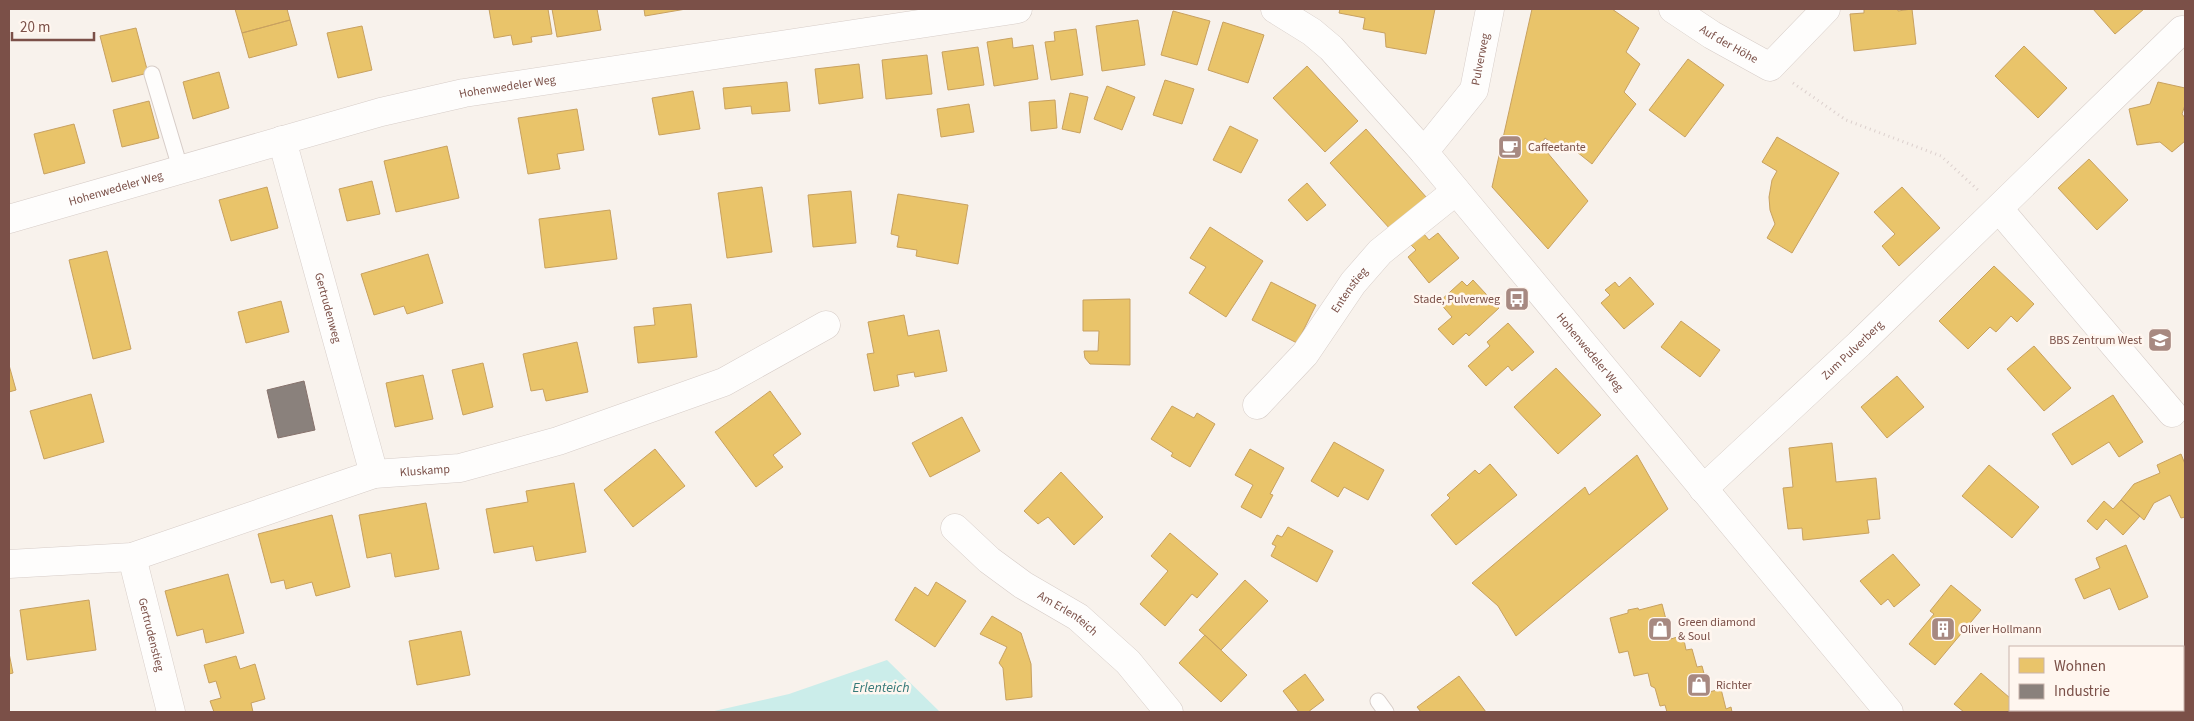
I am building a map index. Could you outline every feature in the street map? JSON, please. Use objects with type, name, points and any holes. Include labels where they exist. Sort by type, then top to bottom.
[{"type":"street","name":"Hohenwedeler Weg","points":[[9,219],[381,112],[464,93],[1018,9]]},
{"type":"street","name":"Hohenwedeler Weg","points":[[1275,9],[1312,32],[1331,48],[1424,152],[1890,712]]},
{"type":"street","name":"Pulverweg","points":[[1424,152],[1474,90],[1490,9]]},
{"type":"street","name":"Auf der Höhe","points":[[1673,9],[1712,35],[1770,67],[1826,9]]},
{"type":"street","name":"Zum Pulverberg","points":[[1703,489],[1859,344],[2184,28]]},
{"type":"street","name":"Gertrudenweg","points":[[282,140],[374,474]]},
{"type":"street","name":"Entenstieg","points":[[1257,405],[1305,354],[1353,283],[1380,252],[1456,191]]},
{"type":"street","points":[[1999,209],[2172,413]]},
{"type":"street","name":"Kluskamp","points":[[9,564],[132,558],[374,474],[460,468],[558,441],[724,382],[826,325]]},
{"type":"street","name":"Am Erlenteich","points":[[955,528],[989,560],[1023,584],[1078,617],[1128,662],[1169,712]]},
{"type":"street","name":"Gertrudenstieg","points":[[132,558],[171,712]]},
{"type":"lane","points":[[152,74],[180,171]]},
{"type":"path","points":[[1770,67],[1846,120],[1941,156],[1999,209]]},
{"type":"water","name":"Erlenteich","points":[[887,660],[940,712],[710,712],[789,694]]},
{"type":"building: Wohnen","points":[[235,9],[287,9],[290,20],[242,33]]},
{"type":"building: Wohnen","points":[[489,9],[548,9],[552,34],[531,37],[532,42],[513,45],[511,35],[494,38]]},
{"type":"building: Wohnen","points":[[552,9],[597,9],[601,30],[557,37]]},
{"type":"building: Wohnen","points":[[644,9],[686,9],[645,16]]},
{"type":"building: Wohnen","points":[[1340,9],[1435,9],[1426,54],[1386,47],[1385,33],[1363,29],[1365,18],[1339,13]]},
{"type":"building: Wohnen","points":[[1532,9],[1612,9],[1639,28],[1626,52],[1640,64],[1624,92],[1636,104],[1592,164],[1572,148],[1564,152],[1545,138],[1541,145],[1588,201],[1548,249],[1492,187]]},
{"type":"building: Wohnen","points":[[1864,9],[1898,9],[1898,11],[1912,9],[1916,44],[1854,51],[1850,14],[1864,13]]},
{"type":"building: Wohnen","points":[[2093,9],[2144,9],[2115,34]]},
{"type":"building: Wohnen","points":[[1173,11],[1210,21],[1197,65],[1161,55]]},
{"type":"building: Wohnen","points":[[290,20],[297,45],[249,58],[242,33]]},
{"type":"building: Wohnen","points":[[1138,20],[1145,65],[1102,71],[1096,26]]},
{"type":"building: Wohnen","points":[[1223,22],[1264,35],[1248,83],[1208,70]]},
{"type":"building: Wohnen","points":[[362,26],[372,70],[338,78],[327,33]]},
{"type":"building: Wohnen","points":[[136,28],[148,73],[112,82],[100,36]]},
{"type":"building: Wohnen","points":[[1076,29],[1083,75],[1051,80],[1045,42],[1055,41],[1054,32]]},
{"type":"building: Wohnen","points":[[1012,38],[1013,48],[1033,45],[1038,79],[994,86],[987,42]]},
{"type":"building: Wohnen","points":[[2024,46],[2067,88],[2038,118],[1995,76]]},
{"type":"building: Wohnen","points":[[978,47],[984,85],[948,90],[942,52]]},
{"type":"building: Wohnen","points":[[927,55],[932,94],[886,99],[882,60]]},
{"type":"building: Wohnen","points":[[1688,59],[1724,85],[1685,137],[1649,110]]},
{"type":"building: Wohnen","points":[[859,64],[863,98],[819,104],[815,69]]},
{"type":"building: Wohnen","points":[[1307,66],[1358,121],[1325,152],[1273,98]]},
{"type":"building: Wohnen","points":[[219,72],[229,108],[193,119],[183,82]]},
{"type":"building: Wohnen","points":[[1165,80],[1194,89],[1182,124],[1153,115]]},
{"type":"building: Wohnen","points":[[787,82],[790,111],[752,114],[751,106],[725,109],[723,88]]},
{"type":"building: Wohnen","points":[[2158,82],[2185,88],[2185,105],[2182,114],[2185,118],[2185,141],[2172,152],[2160,142],[2137,145],[2129,109],[2150,104]]},
{"type":"building: Wohnen","points":[[1107,86],[1135,97],[1122,130],[1094,119]]},
{"type":"building: Wohnen","points":[[693,91],[700,129],[659,135],[652,98]]},
{"type":"building: Wohnen","points":[[1070,93],[1088,97],[1080,133],[1062,129]]},
{"type":"building: Wohnen","points":[[1055,100],[1057,128],[1031,131],[1029,102]]},
{"type":"building: Wohnen","points":[[149,101],[159,138],[122,147],[113,110]]},
{"type":"building: Wohnen","points":[[969,104],[974,132],[941,137],[937,109]]},
{"type":"building: Wohnen","points":[[577,109],[584,150],[557,154],[560,169],[528,174],[518,118]]},
{"type":"building: Wohnen","points":[[74,124],[85,163],[44,174],[34,134]]},
{"type":"building: Wohnen","points":[[1230,126],[1258,140],[1241,173],[1213,160]]},
{"type":"building: Wohnen","points":[[1366,129],[1427,198],[1391,230],[1330,163]]},
{"type":"building: Wohnen","points":[[1777,137],[1839,173],[1792,253],[1767,238],[1775,224],[1770,210],[1769,197],[1772,180],[1777,171],[1762,162]]},
{"type":"building: Wohnen","points":[[447,146],[459,198],[396,212],[384,161]]},
{"type":"building: Wohnen","points":[[2089,159],[2128,200],[2097,230],[2058,188]]},
{"type":"building: Wohnen","points":[[372,181],[380,214],[347,221],[339,189]]},
{"type":"building: Wohnen","points":[[1307,183],[1326,205],[1307,221],[1288,200]]},
{"type":"building: Wohnen","points":[[267,187],[278,228],[231,241],[219,200]]},
{"type":"building: Wohnen","points":[[762,187],[772,252],[727,258],[718,193]]},
{"type":"building: Wohnen","points":[[1902,187],[1940,228],[1899,266],[1882,246],[1895,234],[1874,212]]},
{"type":"building: Wohnen","points":[[851,191],[856,243],[813,247],[808,195]]},
{"type":"building: Wohnen","points":[[898,194],[968,205],[958,264],[916,256],[917,250],[897,247],[899,236],[891,234]]},
{"type":"building: Wohnen","points":[[610,210],[617,259],[545,268],[539,219]]},
{"type":"building: Wohnen","points":[[1210,227],[1263,261],[1226,317],[1189,293],[1206,267],[1190,258]]},
{"type":"building: Wohnen","points":[[1438,233],[1459,258],[1429,283],[1408,257],[1416,250],[1411,245],[1424,234],[1429,240]]},
{"type":"building: Wohnen","points":[[107,251],[131,349],[93,359],[69,260]]},
{"type":"building: Wohnen","points":[[428,254],[443,303],[407,314],[404,306],[374,315],[361,274]]},
{"type":"building: Wohnen","points":[[1994,266],[2034,304],[2017,322],[2011,316],[1996,332],[1990,327],[1968,349],[1939,321]]},
{"type":"building: Wohnen","points":[[1630,277],[1654,304],[1624,329],[1601,303],[1610,295],[1605,290],[1615,282],[1619,287]]},
{"type":"building: Wohnen","points":[[1473,280],[1499,308],[1469,336],[1466,333],[1453,345],[1438,329],[1452,317],[1439,302],[1462,281],[1467,286]]},
{"type":"building: Wohnen","points":[[1271,282],[1316,305],[1297,343],[1252,320]]},
{"type":"building: Wohnen","points":[[1130,299],[1130,365],[1090,364],[1085,358],[1084,351],[1098,351],[1099,331],[1083,331],[1083,300]]},
{"type":"building: Wohnen","points":[[281,301],[289,332],[246,343],[238,312]]},
{"type":"building: Wohnen","points":[[691,304],[697,357],[638,363],[634,327],[655,325],[653,308]]},
{"type":"building: Wohnen","points":[[904,315],[908,336],[939,330],[947,371],[915,377],[914,372],[897,375],[899,386],[874,391],[867,354],[874,353],[868,322]]},
{"type":"building: Wohnen","points":[[1681,321],[1720,350],[1700,377],[1661,347]]},
{"type":"building: Wohnen","points":[[1508,323],[1534,352],[1512,371],[1508,366],[1486,386],[1468,366],[1490,346],[1487,342]]},
{"type":"building: Wohnen","points":[[577,342],[588,392],[546,401],[543,389],[531,391],[523,354]]},
{"type":"building: Wohnen","points":[[2034,346],[2071,388],[2044,411],[2007,369]]},
{"type":"building: Wohnen","points":[[483,363],[493,407],[463,415],[452,370]]},
{"type":"building: Wohnen","points":[[9,365],[16,390],[9,392]]},
{"type":"building: Wohnen","points":[[1556,368],[1601,415],[1558,454],[1514,407]]},
{"type":"building: Wohnen","points":[[423,375],[433,419],[395,427],[386,383]]},
{"type":"building: Wohnen","points":[[1897,376],[1924,407],[1887,438],[1861,407]]},
{"type":"building: Wohnen","points":[[770,391],[801,434],[773,455],[783,467],[756,487],[715,432]]},
{"type":"building: Wohnen","points":[[91,394],[104,442],[44,459],[30,411]]},
{"type":"building: Wohnen","points":[[2113,395],[2143,442],[2119,457],[2109,442],[2072,465],[2052,434]]},
{"type":"building: Wohnen","points":[[1172,406],[1194,418],[1197,413],[1215,424],[1190,467],[1171,456],[1173,453],[1151,439]]},
{"type":"building: Wohnen","points":[[962,417],[980,451],[930,477],[912,443]]},
{"type":"building: Wohnen","points":[[1334,442],[1384,470],[1368,500],[1344,487],[1338,497],[1311,481]]},
{"type":"building: Wohnen","points":[[1832,443],[1836,482],[1876,478],[1880,519],[1867,520],[1869,533],[1803,540],[1802,528],[1788,529],[1783,488],[1793,487],[1789,448]]},
{"type":"building: Wohnen","points":[[655,449],[685,486],[633,527],[604,490]]},
{"type":"building: Wohnen","points":[[1250,449],[1284,468],[1270,494],[1273,495],[1261,518],[1241,507],[1253,485],[1235,475]]},
{"type":"building: Wohnen","points":[[2181,454],[2185,464],[2185,517],[2181,518],[2170,495],[2154,503],[2144,520],[2121,500],[2134,484],[2160,473],[2157,465]]},
{"type":"building: Wohnen","points":[[1637,455],[1668,509],[1516,636],[1498,606],[1472,583],[1585,487],[1589,495]]},
{"type":"building: Wohnen","points":[[1490,464],[1517,495],[1456,545],[1431,515],[1450,498],[1447,495],[1475,470],[1479,474]]},
{"type":"building: Wohnen","points":[[1989,465],[2039,507],[2012,538],[1962,496]]},
{"type":"building: Wohnen","points":[[1061,472],[1103,517],[1074,545],[1048,517],[1038,524],[1024,511]]},
{"type":"building: Wohnen","points":[[574,483],[586,552],[536,561],[533,546],[494,553],[486,509],[528,502],[526,491]]},
{"type":"building: Wohnen","points":[[2121,500],[2140,516],[2123,535],[2106,519],[2097,530],[2087,521],[2104,501],[2113,509]]},
{"type":"building: Wohnen","points":[[426,503],[439,569],[395,577],[391,553],[367,558],[359,515]]},
{"type":"building: Wohnen","points":[[332,515],[350,587],[316,596],[312,582],[286,589],[284,580],[271,583],[258,534]]},
{"type":"building: Wohnen","points":[[1288,527],[1333,551],[1317,582],[1271,556],[1276,546],[1272,544],[1277,535],[1282,537]]},
{"type":"building: Wohnen","points":[[1170,533],[1218,574],[1197,598],[1192,594],[1165,626],[1140,604],[1168,571],[1151,556]]},
{"type":"building: Wohnen","points":[[2126,545],[2148,597],[2119,610],[2110,588],[2084,599],[2075,579],[2100,568],[2096,558]]},
{"type":"building: Wohnen","points":[[1893,554],[1920,585],[1894,607],[1888,599],[1881,605],[1860,581]]},
{"type":"building: Wohnen","points":[[228,574],[244,633],[206,643],[203,629],[177,636],[165,591]]},
{"type":"building: Wohnen","points":[[1245,580],[1268,601],[1221,650],[1199,630]]},
{"type":"building: Wohnen","points":[[936,582],[966,601],[935,647],[895,620],[915,587],[928,596]]},
{"type":"building: Wohnen","name":"Oliver Hollmann","points":[[1951,585],[1981,610],[1935,665],[1909,644],[1934,614],[1930,611]]},
{"type":"building: Wohnen","points":[[89,600],[96,650],[27,660],[20,610]]},
{"type":"building: Wohnen","points":[[1662,604],[1671,639],[1683,635],[1686,650],[1692,649],[1697,667],[1702,666],[1709,692],[1721,689],[1726,709],[1731,707],[1732,712],[1667,712],[1665,705],[1660,706],[1655,688],[1651,686],[1648,673],[1634,676],[1628,651],[1619,653],[1610,618],[1628,613],[1628,610],[1638,608],[1639,610]]},
{"type":"building: Wohnen","points":[[992,616],[1021,633],[1031,664],[1032,697],[1006,700],[1003,668],[999,663],[1007,647],[980,634]]},
{"type":"building: Wohnen","points":[[461,631],[470,675],[417,685],[409,641]]},
{"type":"building: Wohnen","points":[[1205,635],[1247,675],[1221,702],[1179,663]]},
{"type":"building: Wohnen","points":[[9,653],[13,673],[9,674]]},
{"type":"building: Wohnen","points":[[236,656],[240,669],[255,664],[265,699],[251,703],[253,712],[214,712],[210,701],[221,698],[216,681],[209,683],[204,665]]},
{"type":"building: Wohnen","points":[[1981,673],[2009,697],[2009,711],[2027,712],[1964,712],[1954,704]]},
{"type":"building: Wohnen","points":[[1305,674],[1324,700],[1308,712],[1299,712],[1283,691]]},
{"type":"building: Wohnen","points":[[1459,676],[1486,712],[1421,712],[1417,707]]},
{"type":"building: Industrie","points":[[304,381],[315,430],[278,438],[267,390]]},
{"type":"place","name":"Caffeetante","points":[[1510,147]]},
{"type":"place","name":"Stade, Pulverweg","points":[[1517,299]]},
{"type":"place","name":"BBS Zentrum West","points":[[2160,340]]},
{"type":"place","name":"Green diamond & Soul","points":[[1660,629]]},
{"type":"place","name":"Oliver Hollmann","points":[[1943,629]]},
{"type":"place","name":"Richter","points":[[1699,685]]}]
